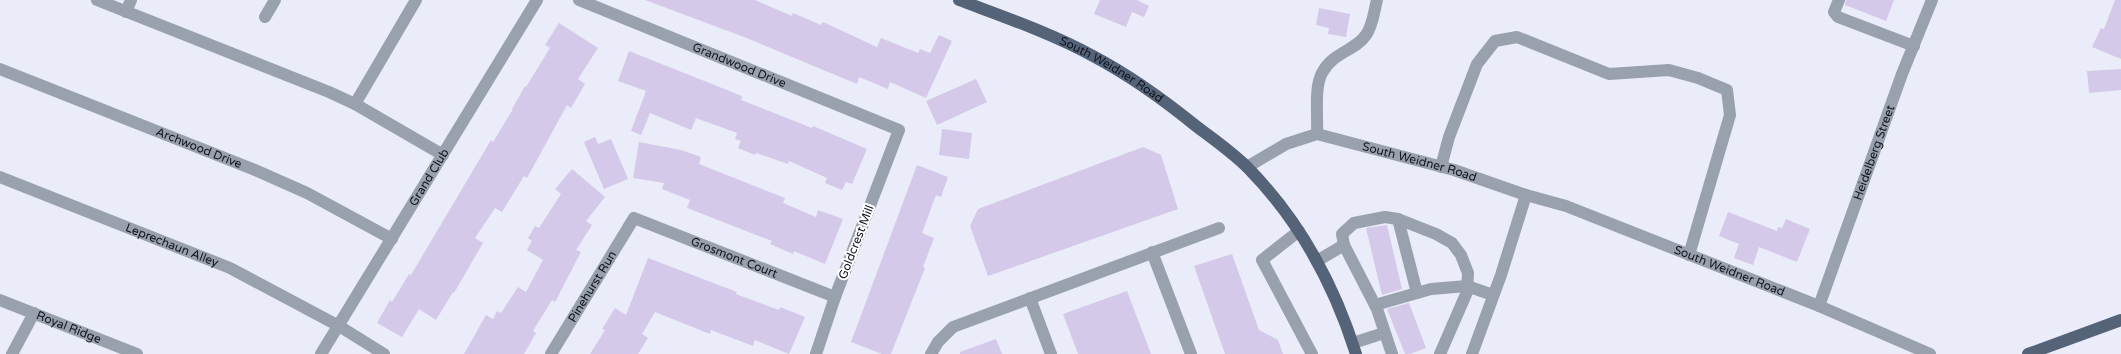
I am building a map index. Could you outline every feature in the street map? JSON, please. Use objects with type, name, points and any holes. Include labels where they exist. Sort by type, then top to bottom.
[{"type":"main road","name":"South Weidner Road","points":[[959,0],[1039,31],[1094,56],[1148,90],[1183,115],[1247,167],[1278,203],[1299,231],[1317,261],[1344,316],[1355,348]]},
{"type":"main road","points":[[2028,354],[2121,320]]},
{"type":"street","points":[[97,0],[355,104],[443,155]]},
{"type":"street","points":[[126,12],[131,0]]},
{"type":"street","points":[[265,17],[275,0]]},
{"type":"street","points":[[355,104],[416,0]]},
{"type":"street","name":"Grand Club","points":[[321,354],[392,240],[537,0]]},
{"type":"street","name":"Grandwood Drive","points":[[579,0],[899,130]]},
{"type":"street","points":[[1247,167],[1286,144],[1317,134],[1318,88],[1322,73],[1339,53],[1360,42],[1366,35],[1370,28],[1377,0]]},
{"type":"street","points":[[1839,0],[1834,12],[1838,17],[1914,46]]},
{"type":"street","name":"Heidelberg Street","points":[[1819,306],[1932,0]]},
{"type":"street","points":[[1441,167],[1449,137],[1477,64],[1495,41],[1517,37],[1609,74],[1669,70],[1698,78],[1727,90],[1730,115],[1689,255]]},
{"type":"street","name":"Archwood Drive","points":[[0,69],[255,170],[307,193],[392,240]]},
{"type":"street","name":"Goldcrest Mill","points":[[816,354],[835,297],[899,130]]},
{"type":"street","name":"South Weidner Road","points":[[1317,134],[1441,167],[1526,195],[1566,206],[1819,306],[1930,354]]},
{"type":"street","name":"Leprechaun Alley","points":[[0,178],[230,268],[339,326],[384,354]]},
{"type":"street","points":[[1472,354],[1493,296],[1526,195]]},
{"type":"street","points":[[1392,354],[1375,305],[1344,244],[1342,234],[1354,223],[1385,217],[1398,219],[1436,234],[1452,243],[1461,255],[1468,273],[1467,292],[1440,354]]},
{"type":"street","name":"Grosmont Court","points":[[634,218],[835,297]]},
{"type":"street","name":"Pinehurst Run","points":[[551,354],[634,218]]},
{"type":"street","points":[[1398,219],[1417,293]]},
{"type":"street","points":[[931,354],[938,342],[953,327],[1219,228]]},
{"type":"street","points":[[1299,231],[1262,260],[1312,354]]},
{"type":"street","points":[[1317,261],[1344,244]]},
{"type":"street","points":[[1152,252],[1191,354]]},
{"type":"street","points":[[1375,305],[1431,289],[1467,286],[1493,296]]},
{"type":"street","points":[[1030,298],[1051,354]]},
{"type":"street","name":"Royal Ridge","points":[[0,300],[34,313],[123,352],[137,354]]},
{"type":"street","points":[[12,354],[34,313]]},
{"type":"street","points":[[1355,348],[1384,333]]},
{"type":"building","points":[[645,0],[755,0],[792,16],[793,13],[821,25],[823,22],[877,47],[881,38],[918,53],[920,49],[930,53],[939,35],[952,41],[926,98],[890,82],[888,89],[859,77],[857,84],[744,37]]},
{"type":"building","points":[[1100,0],[1137,0],[1149,6],[1144,17],[1132,12],[1126,27],[1094,14]]},
{"type":"building","points":[[1846,0],[1894,0],[1886,21],[1845,5]]},
{"type":"building","points":[[2115,0],[2121,0],[2121,59],[2092,47],[2101,28],[2104,29]]},
{"type":"building","points":[[1319,8],[1350,14],[1346,37],[1328,34],[1329,28],[1316,25]]},
{"type":"building","points":[[559,23],[598,48],[578,79],[585,84],[571,108],[567,105],[527,178],[524,176],[502,212],[495,208],[475,238],[483,243],[454,293],[453,292],[436,320],[419,309],[402,337],[377,323],[390,300],[392,302],[409,274],[411,275],[491,140],[493,142],[525,86],[526,87],[550,48],[545,45]]},
{"type":"building","points":[[629,51],[742,96],[741,100],[812,128],[813,126],[867,149],[852,184],[846,182],[842,190],[825,183],[827,178],[789,161],[788,164],[756,153],[755,155],[738,148],[741,141],[735,139],[737,133],[696,118],[691,130],[650,113],[641,135],[631,131],[646,91],[618,81]]},
{"type":"building","points":[[2121,69],[2121,90],[2089,93],[2087,71]]},
{"type":"building","points":[[976,79],[987,102],[937,125],[926,101]]},
{"type":"building","points":[[942,129],[972,133],[969,159],[939,155]]},
{"type":"building","points":[[595,137],[598,144],[611,139],[628,179],[604,189],[584,142]]},
{"type":"building","points":[[639,142],[681,150],[701,157],[699,164],[785,198],[783,203],[816,217],[818,210],[843,219],[825,264],[794,251],[793,254],[770,244],[772,241],[687,208],[690,200],[662,189],[664,183],[633,178]]},
{"type":"building","points":[[1143,147],[1161,155],[1178,209],[988,276],[970,226],[978,209]]},
{"type":"building","points":[[917,165],[948,177],[941,197],[936,195],[922,233],[934,238],[923,267],[925,268],[891,354],[882,354],[851,342]]},
{"type":"building","points":[[572,169],[605,197],[586,221],[592,225],[576,250],[581,252],[555,302],[552,300],[533,331],[536,333],[524,354],[464,354],[486,315],[493,319],[497,311],[501,313],[518,287],[526,292],[543,260],[527,250],[532,241],[528,238],[535,226],[539,228],[561,194],[555,189]]},
{"type":"building","points":[[1728,212],[1777,231],[1778,227],[1782,228],[1786,219],[1810,229],[1797,262],[1759,247],[1753,265],[1734,258],[1739,244],[1719,236]]},
{"type":"building","points":[[1387,225],[1402,289],[1382,295],[1366,228]]},
{"type":"building","points":[[1232,254],[1259,330],[1278,340],[1283,354],[1225,354],[1194,266]]},
{"type":"building","points":[[648,258],[737,292],[736,294],[779,310],[780,307],[805,317],[789,354],[755,340],[753,346],[711,330],[710,334],[655,312],[642,334],[648,338],[638,354],[590,354],[605,330],[602,329],[615,308],[626,315]]},
{"type":"building","points":[[1127,291],[1151,354],[1078,354],[1063,314]]},
{"type":"building","points":[[1409,303],[1426,348],[1410,354],[1405,354],[1387,309]]},
{"type":"building","points":[[996,339],[1002,354],[960,354],[960,352]]}]
